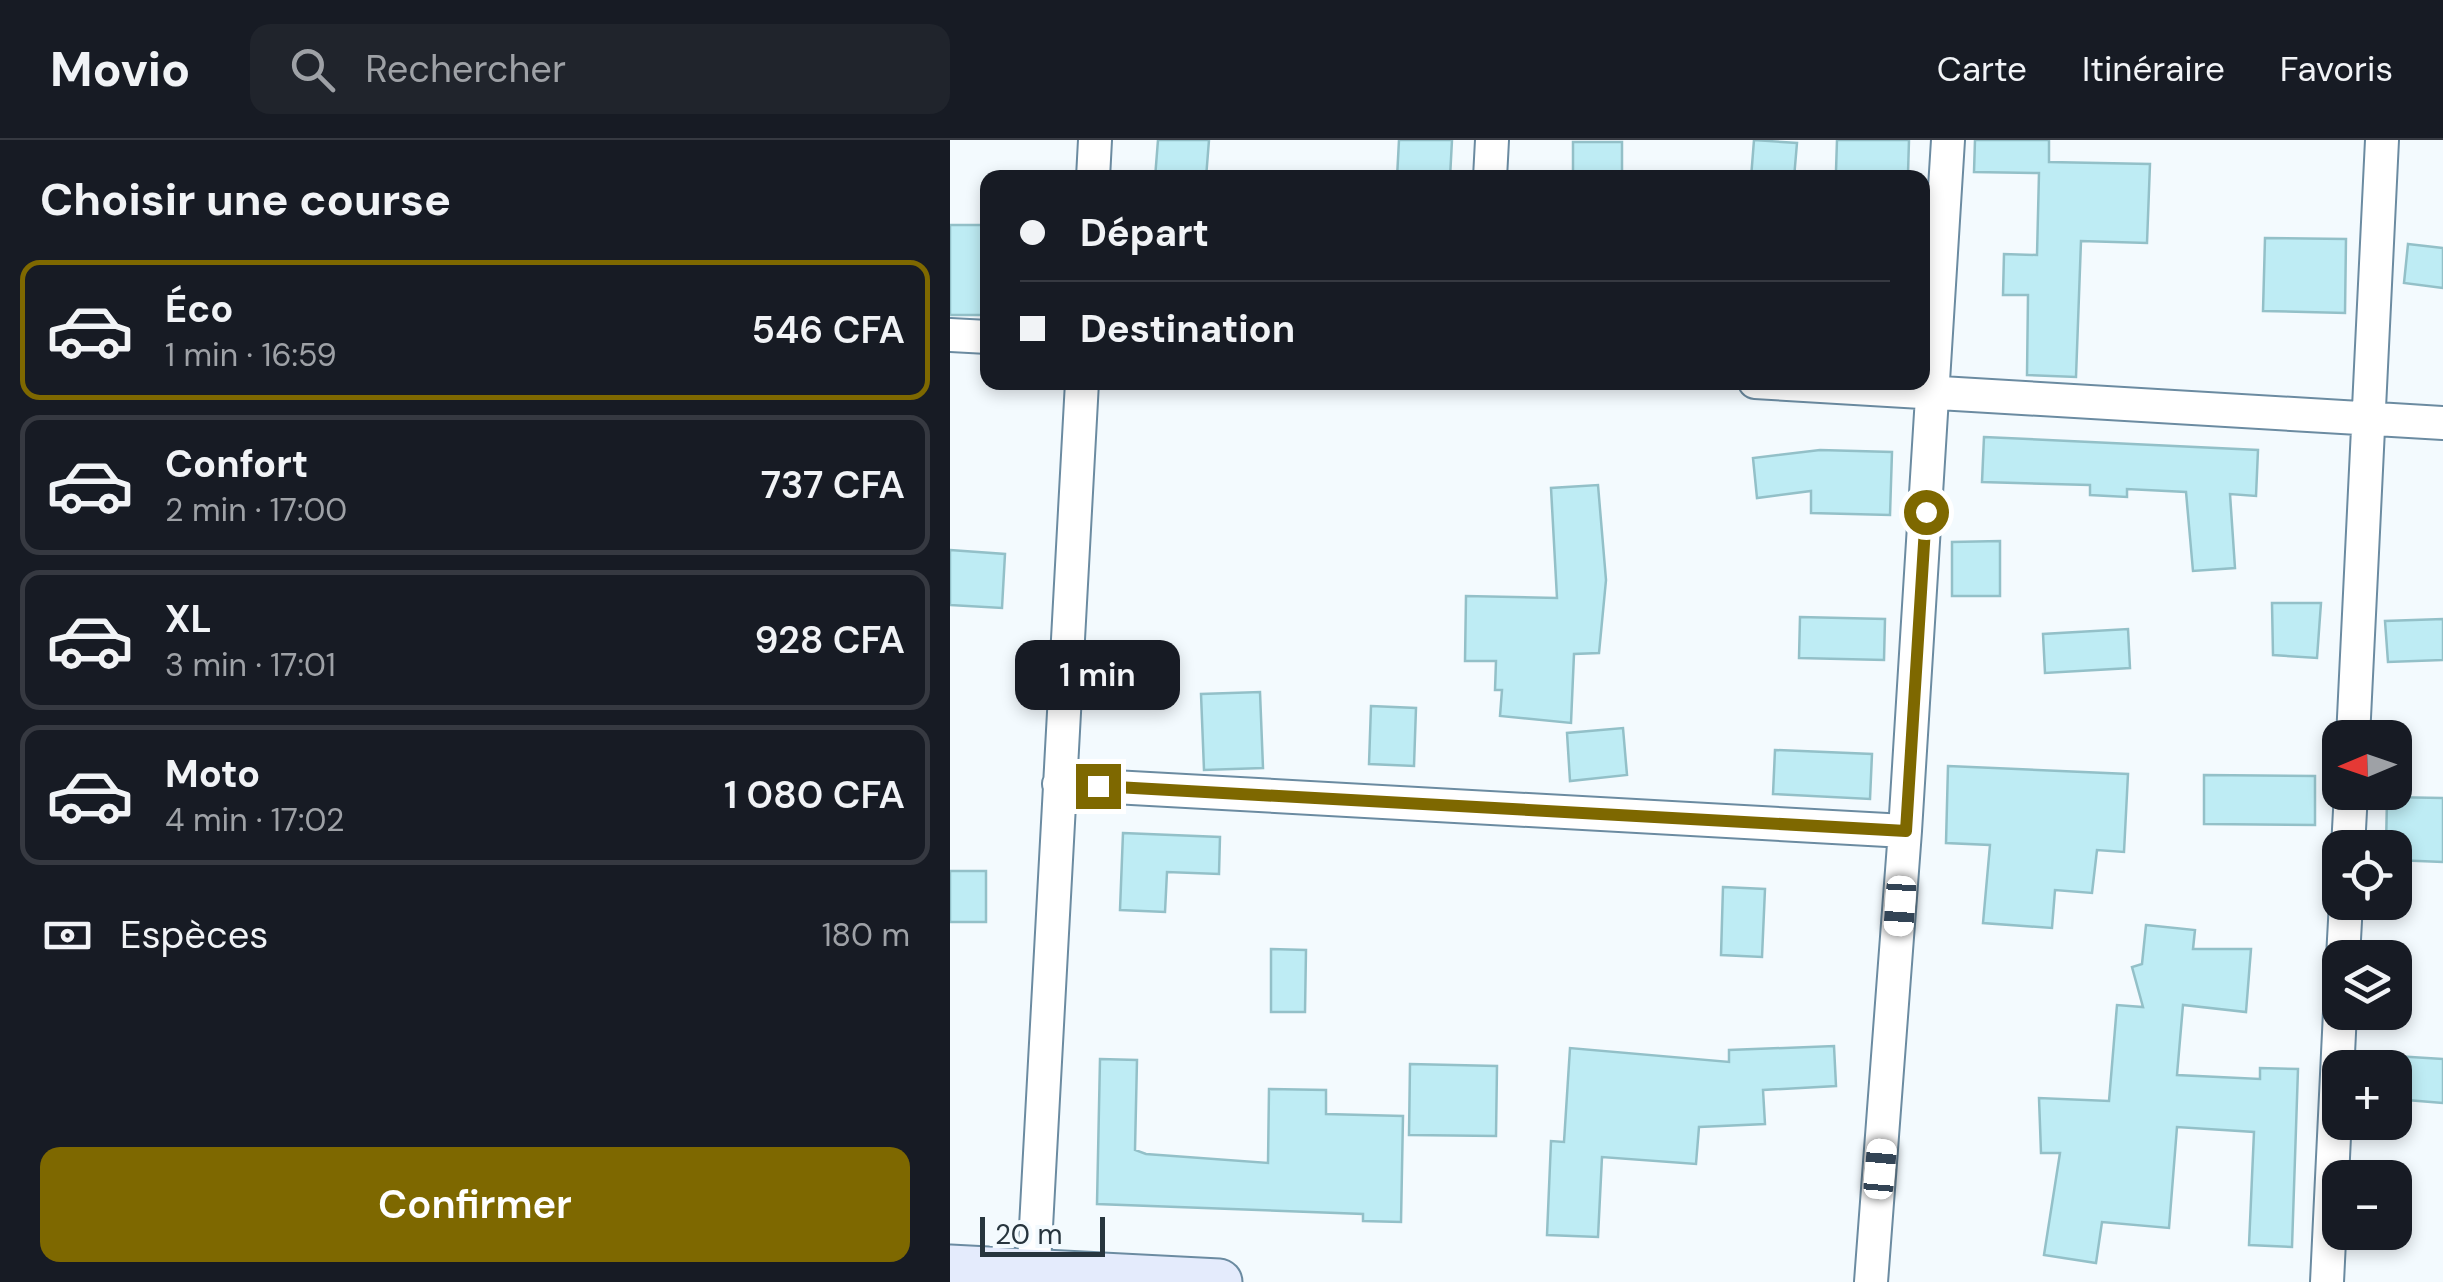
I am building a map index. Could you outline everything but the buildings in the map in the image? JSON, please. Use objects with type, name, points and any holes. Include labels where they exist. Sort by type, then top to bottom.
[{"type":"main road","points":[[950,1268],[1033,1277],[1219,1282]]},
{"type":"street","points":[[1093,170],[1095,140]]},
{"type":"street","points":[[1490,170],[1492,140]]},
{"type":"street","points":[[1871,1282],[1906,831],[1948,140]]},
{"type":"street","points":[[2355,720],[2382,140]]},
{"type":"street","points":[[950,335],[980,337]]},
{"type":"street","points":[[1033,1277],[1082,390]]},
{"type":"street","points":[[1885,390],[2443,423]]},
{"type":"street","points":[[1060,784],[1906,831]]},
{"type":"street","points":[[2327,1282],[2339,1030]]},
{"type":"route","points":[[1098,786],[1906,831],[1926,512]]}]
